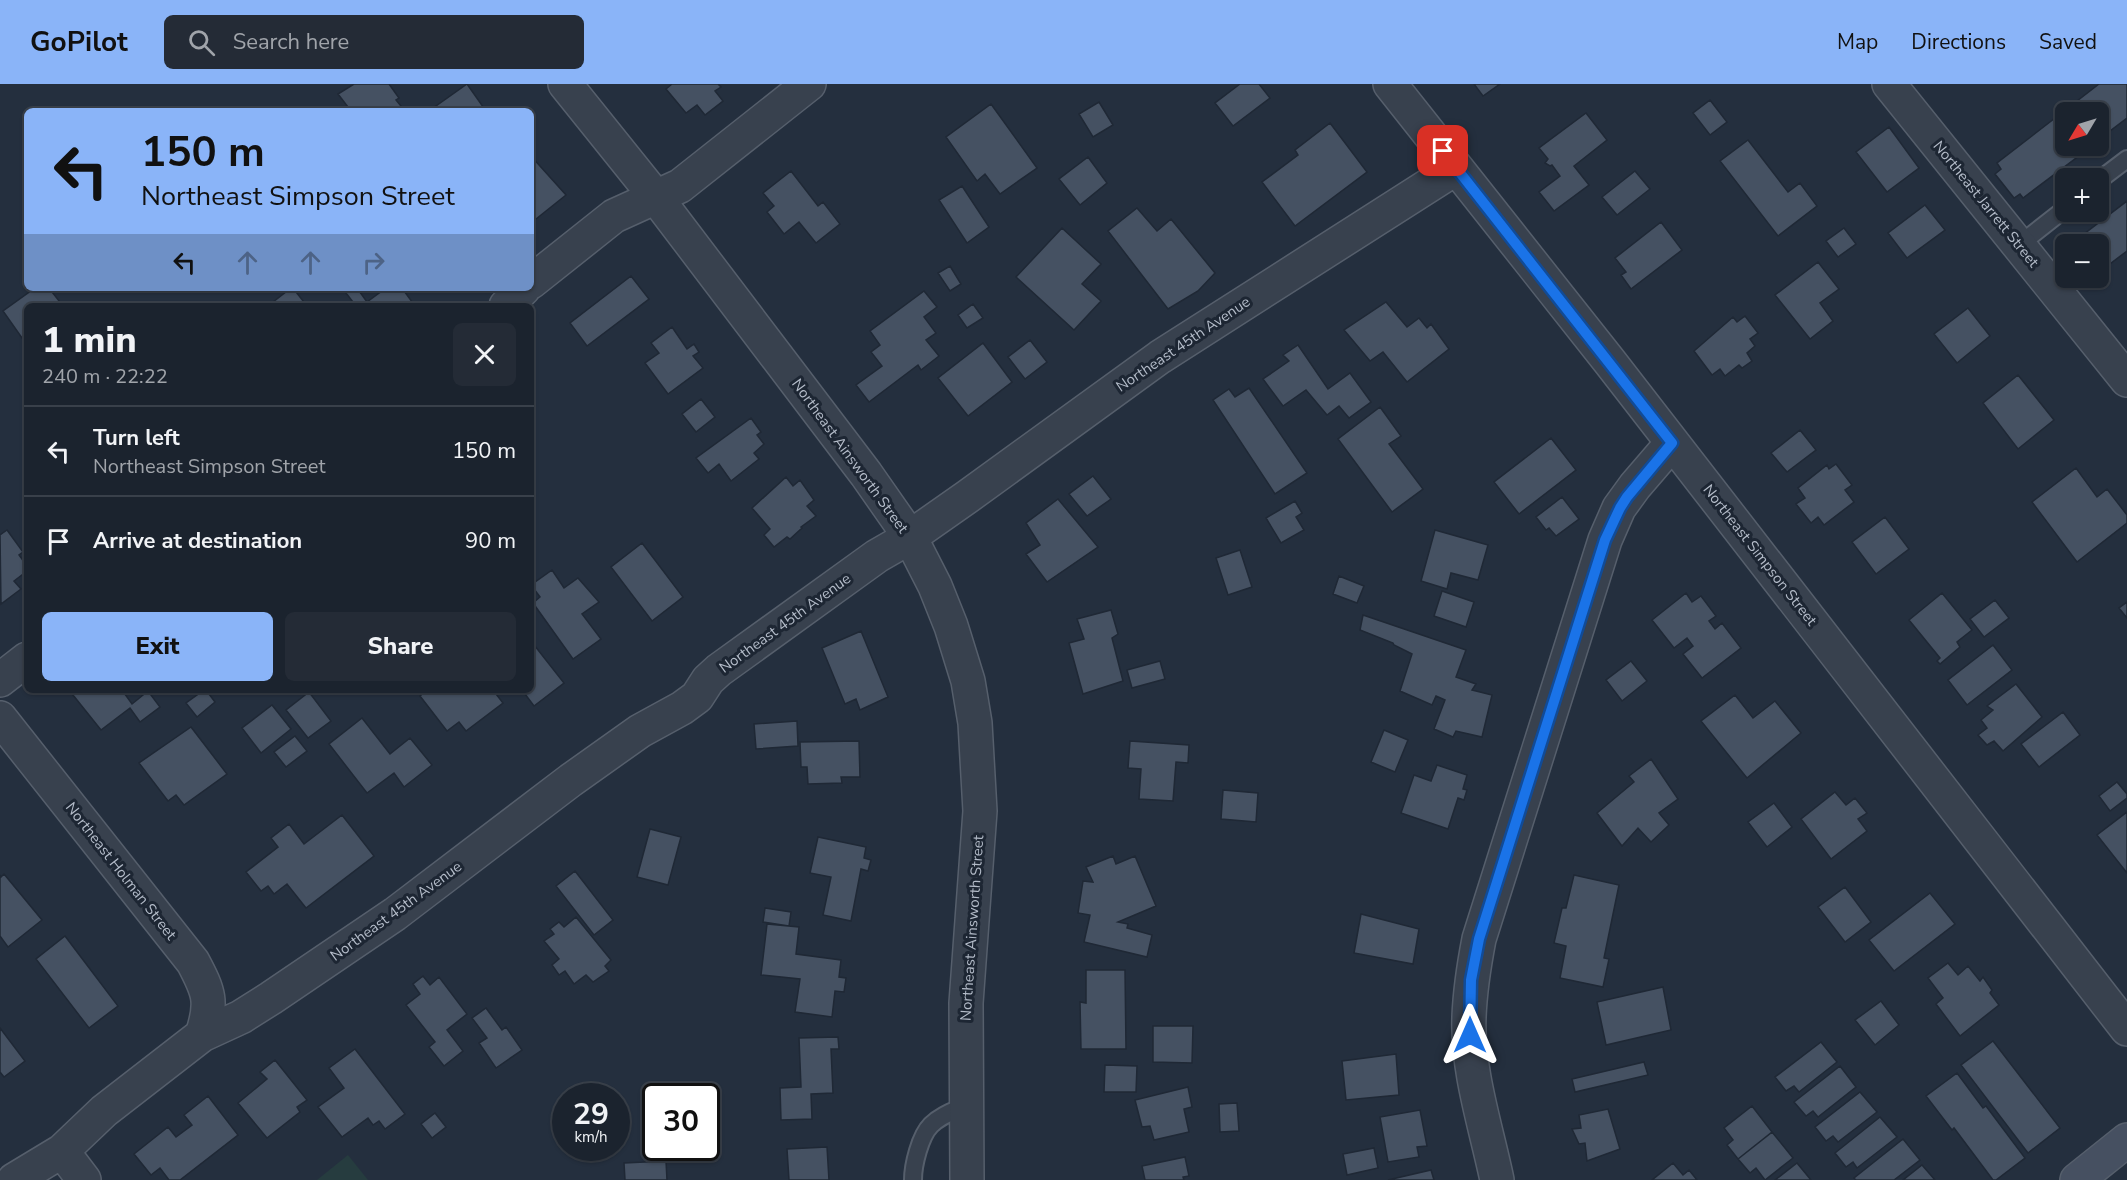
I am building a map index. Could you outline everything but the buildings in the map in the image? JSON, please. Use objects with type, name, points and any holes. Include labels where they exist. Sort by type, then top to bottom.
[{"type":"street","name":"Northeast Ainsworth Street","points":[[566,84],[655,196],[866,474],[910,537],[935,586],[951,626],[968,681],[975,723],[980,811],[966,1003],[967,1180]]},
{"type":"street","points":[[534,280],[614,216],[680,186],[809,84]]},
{"type":"street","name":"Northeast Simpson Street","points":[[1390,84],[2127,1029]]},
{"type":"street","name":"Northeast Jarrett Street","points":[[1889,84],[2127,380]]},
{"type":"street","name":"Northeast 45th Avenue","points":[[14,1180],[62,1151],[104,1111],[202,1035],[241,1017],[264,1003],[396,914],[571,780],[640,731],[697,697],[708,680],[719,670],[877,556],[910,537],[1160,357],[1456,168]]},
{"type":"street","points":[[509,303],[521,291]]},
{"type":"street","points":[[1497,1180],[1471,1052],[1470,1000],[1479,939],[1605,540],[1620,508],[1635,486],[1672,443]]},
{"type":"street","points":[[0,680],[24,661]]},
{"type":"street","name":"Northeast Holman Street","points":[[0,718],[193,962],[208,996],[209,1014],[202,1035]]},
{"type":"street","points":[[2077,1180],[2127,1140]]},
{"type":"street","points":[[62,1151],[84,1180]]},
{"type":"lane","points":[[2109,173],[2127,159]]},
{"type":"lane","points":[[2019,245],[2055,217]]},
{"type":"lane","points":[[913,1180],[919,1149],[930,1126],[944,1115],[966,1106]]},
{"type":"green space","points":[[348,1155],[368,1180],[317,1180]]},
{"type":"route","points":[[1443,151],[1672,443],[1627,497],[1605,540],[1479,939],[1471,980],[1470,1035]]}]
